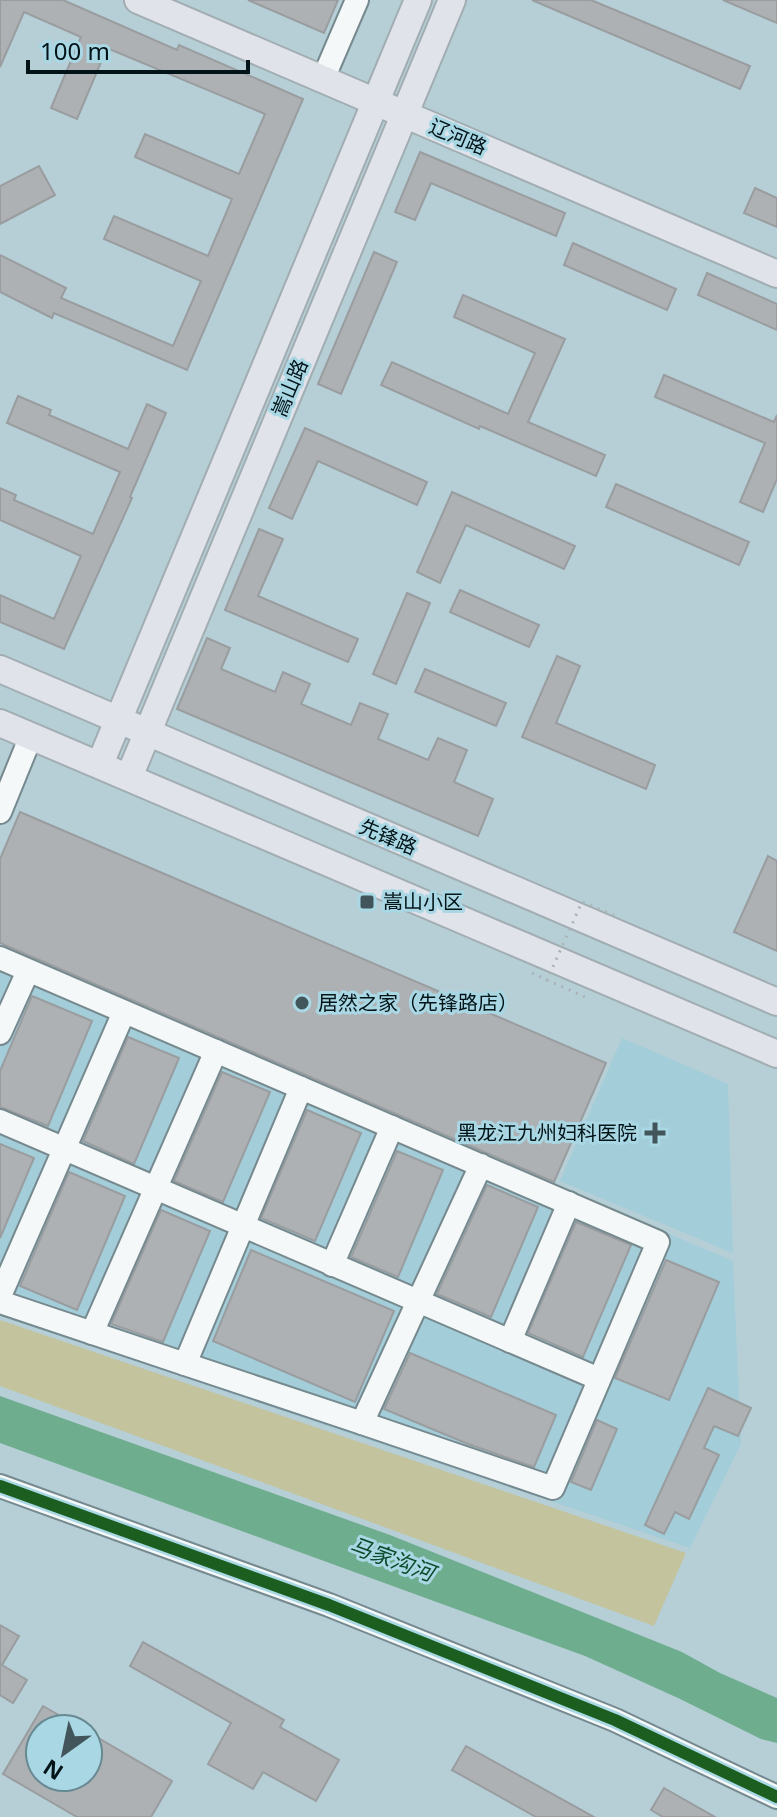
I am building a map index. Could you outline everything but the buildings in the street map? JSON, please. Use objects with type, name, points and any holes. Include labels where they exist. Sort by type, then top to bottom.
[{"type":"main road","name":"辽河路","points":[[138,0],[325,72]]},
{"type":"main road","name":"辽河路","points":[[168,0],[378,95],[777,260]]},
{"type":"main road","name":"嵩山路","points":[[100,764],[418,0]]},
{"type":"main road","name":"嵩山路","points":[[129,777],[452,0]]},
{"type":"main road","name":"辽河路","points":[[407,107],[777,274]]},
{"type":"main road","name":"先锋路","points":[[0,669],[777,1002]]},
{"type":"main road","points":[[0,723],[777,1054]]},
{"type":"street","points":[[325,72],[357,0]]},
{"type":"street","points":[[0,812],[31,736]]},
{"type":"street","points":[[0,958],[658,1242],[553,1488],[92,1333],[0,1299],[124,1012]]},
{"type":"street","points":[[0,1033],[28,971]]},
{"type":"street","points":[[92,1333],[216,1051]]},
{"type":"street","points":[[185,1364],[301,1088]]},
{"type":"street","points":[[0,1121],[599,1379]]},
{"type":"street","points":[[332,1265],[392,1127]]},
{"type":"street","points":[[362,1423],[481,1165]]},
{"type":"street","points":[[510,1341],[569,1203]]},
{"type":"street","points":[[0,1486],[329,1605],[615,1720],[777,1797]]},
{"type":"path","points":[[585,997],[547,980],[582,902],[618,917]]},
{"type":"shaded area","points":[[0,949],[733,1261],[741,1444],[690,1548],[0,1316]]},
{"type":"shaded area","name":"黑龙江九州妇科医院","points":[[622,1038],[728,1084],[733,1253],[560,1181]]},
{"type":"shaded area","points":[[0,1320],[686,1553],[654,1626],[0,1386]]},
{"type":"water","name":"马家沟河","points":[[0,1396],[390,1535],[682,1652],[777,1698],[777,1743],[761,1739],[585,1656],[0,1443]]},
{"type":"cycle path","points":[[0,1486],[329,1605],[615,1720],[777,1797]]},
{"type":"place","name":"嵩山小区","points":[[367,902]]},
{"type":"place","name":"居然之家（先锋路店）","points":[[302,1003]]},
{"type":"place","name":"黑龙江九州妇科医院","points":[[655,1133]]}]
